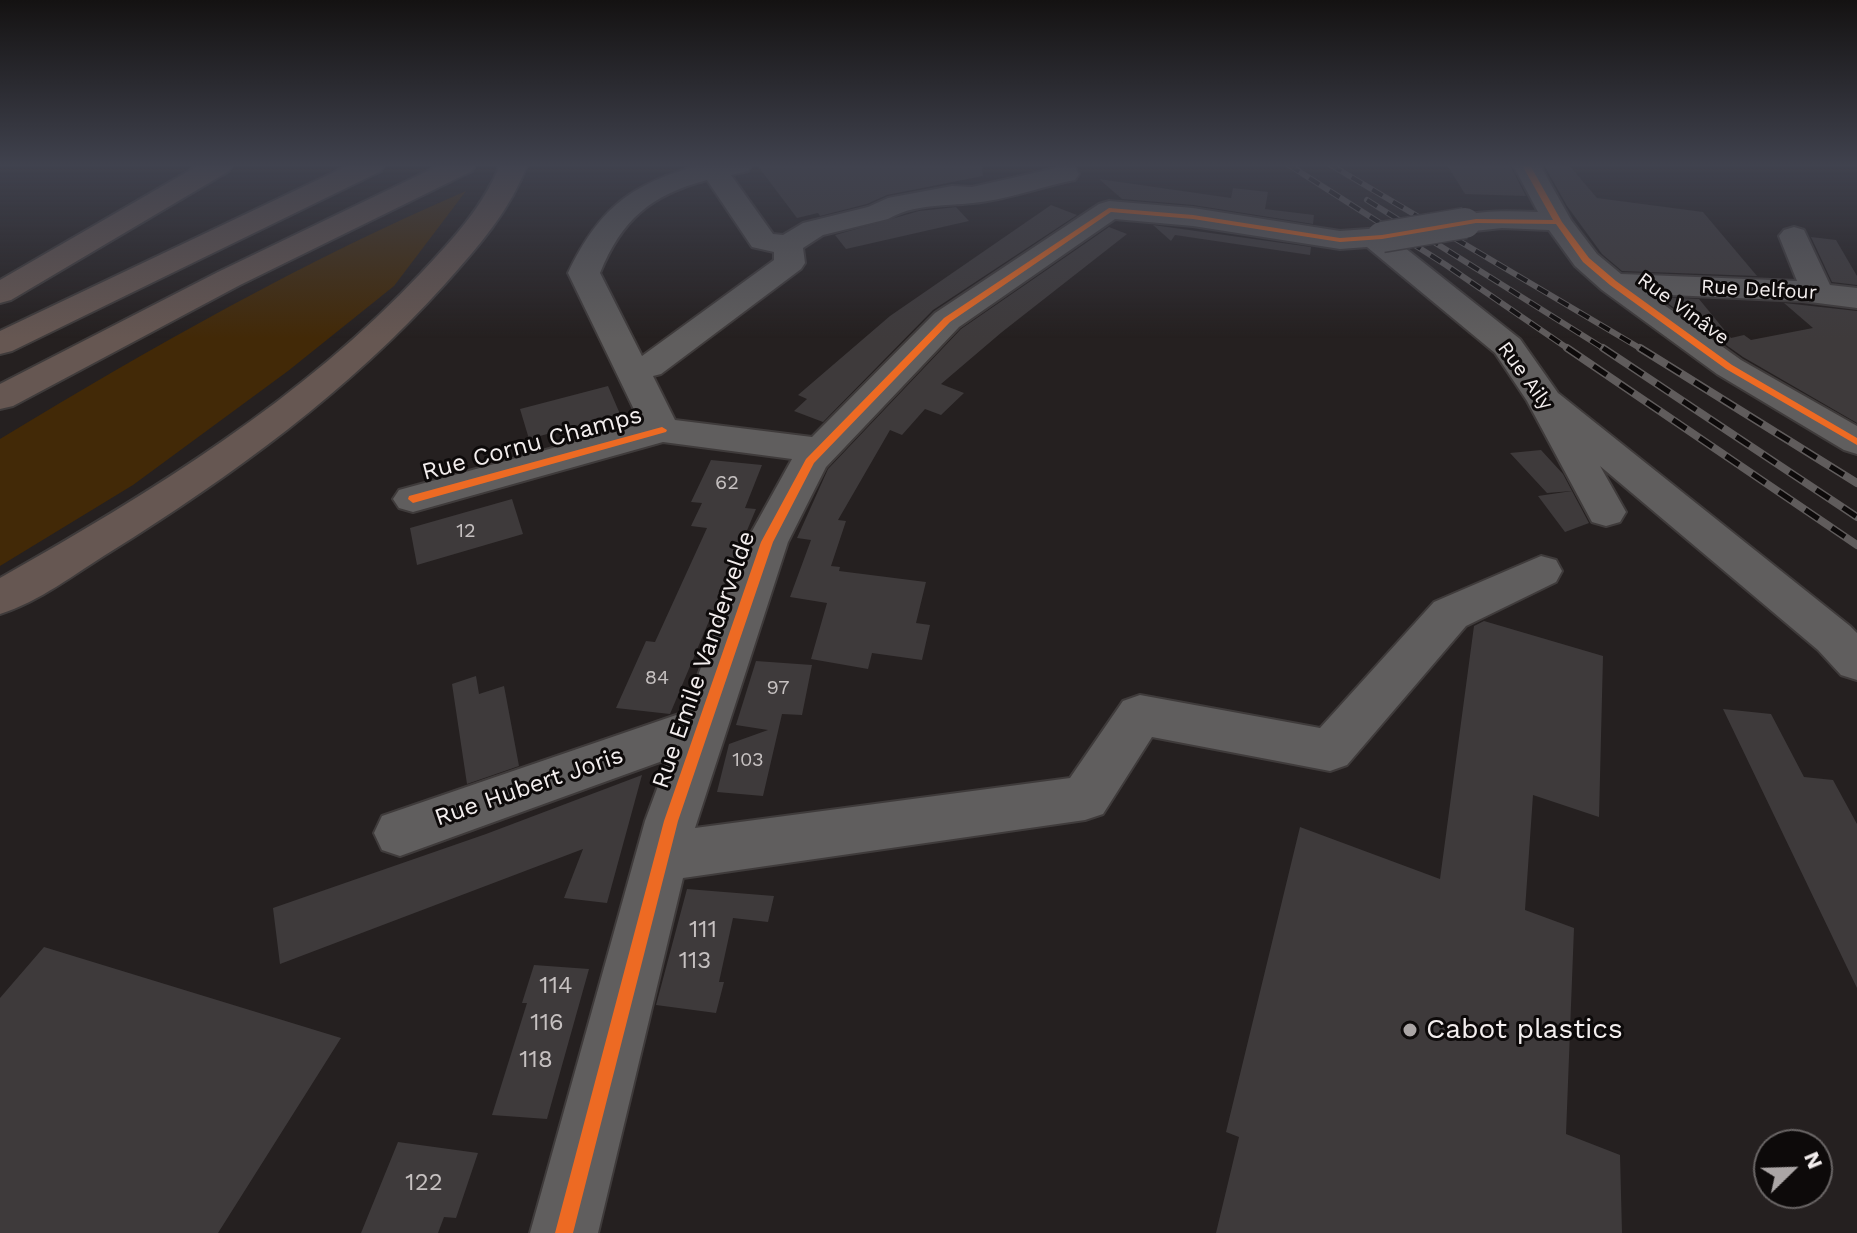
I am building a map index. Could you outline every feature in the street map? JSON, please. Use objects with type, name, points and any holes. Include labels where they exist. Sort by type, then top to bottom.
[{"type":"highway","points":[[0,293],[121,223]]},
{"type":"highway","points":[[0,344],[252,223]]},
{"type":"highway","points":[[0,398],[219,282],[342,223]]},
{"type":"highway","points":[[0,598],[159,502],[324,382],[433,280],[480,223]]},
{"type":"street","name":"Rue Cornu Champs","points":[[609,223],[594,245],[584,273],[662,430]]},
{"type":"street","points":[[754,223],[763,241],[788,245],[813,229],[839,223]]},
{"type":"street","name":"Rue Emile Vandervelde","points":[[564,1233],[662,857],[703,726],[767,542],[810,461],[947,320],[1091,223]]},
{"type":"street","points":[[1228,223],[1340,240],[1378,238],[1469,223]]},
{"type":"street","name":"Rue Vinâve","points":[[1558,223],[1586,260],[1613,283],[1729,367],[1857,442]]},
{"type":"street","points":[[1794,236],[1818,293]]},
{"type":"street","name":"Rue Aily","points":[[1378,238],[1508,346],[1545,401],[1606,512]]},
{"type":"street","points":[[633,371],[649,367],[790,263],[788,245]]},
{"type":"street","name":"Rue Delfour","points":[[1613,283],[1818,293],[1857,298]]},
{"type":"street","points":[[1545,401],[1834,638],[1857,662]]},
{"type":"street","name":"Rue Cornu Champs","points":[[413,499],[662,430],[820,450]]},
{"type":"street","points":[[662,857],[1085,798],[1140,715],[1330,750],[1450,614],[1541,571]]},
{"type":"street","name":"Rue Hubert Joris","points":[[400,833],[703,726]]},
{"type":"shaded area","points":[[396,223],[442,223],[394,286],[288,371],[133,485],[0,566],[0,439],[229,307]]},
{"type":"building","points":[[879,223],[962,223],[846,249],[835,235]]},
{"type":"building","points":[[1026,223],[1066,223],[933,310],[823,422],[794,411],[807,399],[798,395],[890,316]]},
{"type":"building","points":[[1579,223],[1712,223],[1757,276],[1622,271],[1602,254]]},
{"type":"building","points":[[1153,225],[1311,247],[1310,255],[1175,235],[1171,241]]},
{"type":"building","points":[[1109,227],[1127,234],[941,384],[964,393],[941,415],[925,409],[902,435],[890,430],[838,520],[846,521],[831,566],[840,567],[839,571],[926,582],[916,623],[930,625],[922,660],[872,653],[868,669],[811,659],[827,603],[790,597],[811,540],[797,538],[828,469],[961,329]]},
{"type":"building","points":[[1811,237],[1836,240],[1857,276],[1857,285],[1832,282]]},
{"type":"building","points":[[1659,297],[1699,299],[1731,338],[1744,335],[1751,340],[1813,328],[1784,303],[1857,311],[1857,423],[1743,357]]},
{"type":"building","points":[[608,386],[620,414],[529,439],[520,409]]},
{"type":"building","points":[[1541,450],[1563,474],[1572,491],[1547,493],[1510,453]]},
{"type":"building","points":[[711,460],[762,465],[745,508],[756,509],[670,714],[616,708],[646,641],[655,642],[707,528],[691,526],[702,503],[691,502]]},
{"type":"building","points":[[1572,491],[1589,523],[1565,532],[1538,496]]},
{"type":"building","points":[[512,499],[523,534],[417,565],[410,528]]},
{"type":"building","name":"Cabot plastics","points":[[1484,621],[1603,656],[1599,817],[1533,795],[1525,910],[1574,928],[1566,1134],[1620,1155],[1622,1233],[1216,1233],[1239,1137],[1226,1132],[1300,827],[1440,879],[1474,626]]},
{"type":"building","points":[[756,661],[812,665],[802,715],[782,714],[763,796],[717,792],[729,744],[768,730],[736,725]]},
{"type":"building","points":[[476,676],[479,694],[504,686],[519,766],[467,784],[452,684]]},
{"type":"building","points":[[1723,709],[1771,714],[1804,777],[1833,780],[1857,824],[1857,988]]},
{"type":"building","points":[[642,775],[607,903],[564,898],[583,849],[280,964],[273,908],[486,834]]},
{"type":"building","points":[[687,889],[774,896],[768,922],[733,918],[719,982],[724,982],[716,1013],[656,1005]]},
{"type":"building","points":[[44,947],[341,1038],[218,1233],[0,1233],[0,998]]},
{"type":"building","points":[[534,965],[589,969],[547,1119],[492,1115],[527,1003],[522,1003]]},
{"type":"building","points":[[398,1142],[478,1153],[456,1218],[444,1217],[438,1233],[361,1233]]},
{"type":"railway","points":[[1379,223],[1570,350]]},
{"type":"railway","points":[[1403,223],[1606,350]]},
{"type":"railway","points":[[1428,223],[1643,350]]},
{"type":"railway","points":[[1567,348],[1857,545]]},
{"type":"railway","points":[[1603,348],[1857,517]]},
{"type":"railway","points":[[1640,348],[1857,483]]},
{"type":"cycle path","points":[[564,1233],[671,821],[767,542],[810,461],[947,320],[1091,223]]},
{"type":"cycle path","points":[[1228,223],[1340,240],[1382,237],[1467,223]]},
{"type":"cycle path","points":[[1558,223],[1586,260],[1613,283],[1729,367],[1857,442]]},
{"type":"cycle path","points":[[413,499],[662,430]]},
{"type":"place","name":"Cabot plastics","points":[[1410,1030]]}]
